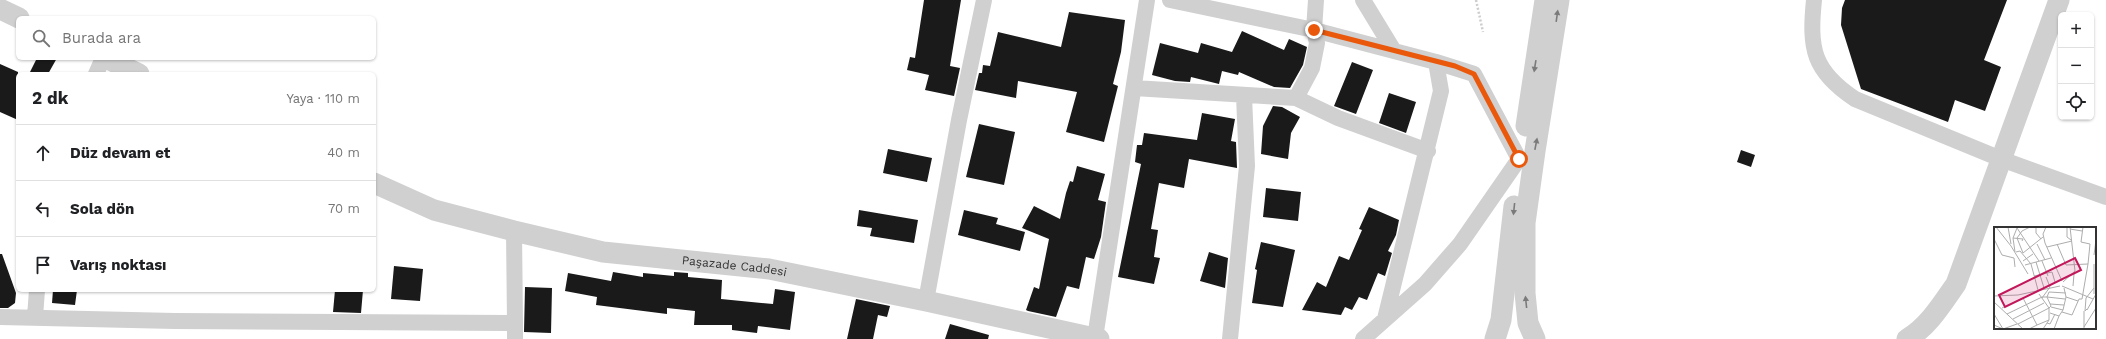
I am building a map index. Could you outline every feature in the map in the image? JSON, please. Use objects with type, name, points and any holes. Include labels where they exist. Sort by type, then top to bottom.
[{"type":"street","points":[[926,301],[958,120],[984,0]]},
{"type":"street","points":[[1097,338],[1147,0]]},
{"type":"street","points":[[1170,0],[1314,30],[1436,62],[1474,74],[1519,159]]},
{"type":"street","points":[[1296,98],[1312,68],[1317,43],[1314,30],[1316,0]]},
{"type":"street","points":[[1363,0],[1394,51]]},
{"type":"street","points":[[1495,339],[1501,320],[1519,159],[1545,0]]},
{"type":"street","points":[[1535,339],[1528,324],[1525,293],[1525,223],[1560,0]]},
{"type":"street","points":[[1814,0],[1812,34],[1816,59],[1826,76],[1839,89],[1855,99],[2001,159],[2106,197]]},
{"type":"street","points":[[1907,339],[1916,334],[1933,316],[1956,284],[2059,0]]},
{"type":"street","points":[[0,9],[16,17]]},
{"type":"street","points":[[97,72],[103,60]]},
{"type":"street","points":[[108,60],[135,72]]},
{"type":"street","points":[[1385,319],[1428,151],[1441,91],[1436,62]]},
{"type":"street","points":[[1134,88],[1244,96],[1296,98],[1338,118],[1428,151]]},
{"type":"street","points":[[1230,339],[1247,166],[1244,96]]},
{"type":"street","points":[[1363,339],[1425,284],[1460,244],[1519,159]]},
{"type":"street","name":"Paşazade Caddesi","points":[[376,184],[434,210],[603,252],[769,269],[1097,338]]},
{"type":"street","points":[[514,231],[515,339]]},
{"type":"street","points":[[35,317],[37,292]]},
{"type":"street","points":[[0,317],[175,321],[515,323]]},
{"type":"path","points":[[1476,0],[1483,32]]},
{"type":"building","points":[[924,0],[961,0],[950,66],[960,68],[954,96],[925,90],[929,75],[907,70],[910,57],[915,58]]},
{"type":"building","points":[[1845,0],[2007,0],[1984,60],[2001,67],[1985,111],[1955,100],[1948,122],[1861,89],[1841,25],[1842,8]]},
{"type":"building","points":[[1069,12],[1125,20],[1121,52],[1113,84],[1118,86],[1104,142],[1066,132],[1077,92],[1018,81],[1016,98],[975,90],[979,73],[982,73],[983,65],[990,66],[998,32],[1061,47]]},
{"type":"building","points":[[1242,31],[1284,50],[1289,39],[1307,47],[1303,65],[1290,88],[1274,87],[1239,72],[1238,75],[1222,71],[1219,84],[1191,77],[1190,82],[1175,81],[1152,75],[1160,43],[1198,53],[1201,43],[1232,52]]},
{"type":"building","points":[[36,60],[56,60],[49,72],[30,72]]},
{"type":"building","points":[[1352,62],[1373,70],[1356,114],[1334,106]]},
{"type":"building","points":[[0,64],[18,72],[16,72],[16,119],[0,112]]},
{"type":"building","points":[[1389,93],[1416,102],[1406,133],[1379,123]]},
{"type":"building","points":[[1273,106],[1282,107],[1300,117],[1291,133],[1288,159],[1261,154],[1263,126]]},
{"type":"building","points":[[1202,113],[1235,119],[1231,141],[1236,142],[1237,168],[1189,159],[1184,188],[1159,183],[1151,229],[1158,230],[1154,257],[1160,258],[1154,284],[1118,277],[1141,164],[1135,162],[1137,145],[1142,145],[1144,133],[1197,140]]},
{"type":"building","points":[[979,124],[1015,132],[1004,185],[966,177]]},
{"type":"building","points":[[888,149],[932,158],[927,182],[883,173]]},
{"type":"building","points":[[1741,150],[1755,155],[1751,167],[1737,162]]},
{"type":"building","points":[[1077,166],[1105,174],[1098,200],[1106,202],[1101,237],[1094,259],[1086,257],[1079,289],[1067,286],[1056,317],[1028,311],[1026,310],[1034,287],[1039,289],[1049,239],[1022,228],[1034,206],[1060,219],[1066,193],[1070,181],[1073,182]]},
{"type":"building","points":[[1266,188],[1301,192],[1298,221],[1263,217]]},
{"type":"building","points":[[1369,207],[1399,220],[1396,235],[1388,251],[1392,253],[1385,276],[1378,273],[1367,300],[1359,297],[1352,310],[1345,307],[1341,315],[1302,310],[1317,282],[1326,287],[1339,256],[1349,260],[1362,230],[1359,229]]},
{"type":"building","points":[[859,210],[918,220],[914,243],[870,236],[872,228],[857,226]]},
{"type":"building","points":[[964,210],[998,218],[996,224],[1025,232],[1020,251],[958,235]]},
{"type":"building","points":[[1261,242],[1295,250],[1283,307],[1252,303],[1257,270],[1255,269]]},
{"type":"building","points":[[1209,252],[1228,258],[1225,288],[1200,281]]},
{"type":"building","points":[[0,254],[2,254],[16,293],[15,303],[8,308],[0,308]]},
{"type":"building","points":[[394,266],[423,269],[420,301],[391,299]]},
{"type":"building","points":[[613,272],[643,277],[643,273],[674,276],[674,272],[688,273],[688,277],[722,280],[721,299],[773,304],[775,289],[795,292],[790,330],[758,326],[757,333],[732,330],[732,325],[694,325],[695,311],[667,308],[667,314],[596,305],[597,297],[565,291],[568,273],[611,281]]},
{"type":"building","points":[[525,287],[552,288],[551,333],[524,332]]},
{"type":"building","points":[[53,292],[77,292],[75,305],[52,303]]},
{"type":"building","points":[[335,292],[363,292],[361,313],[333,312]]},
{"type":"building","points":[[856,299],[890,306],[887,317],[878,315],[873,339],[847,339]]},
{"type":"building","points":[[950,324],[989,335],[988,339],[945,339]]},
{"type":"route","points":[[1314,30],[1455,66],[1474,74],[1519,159]]}]
